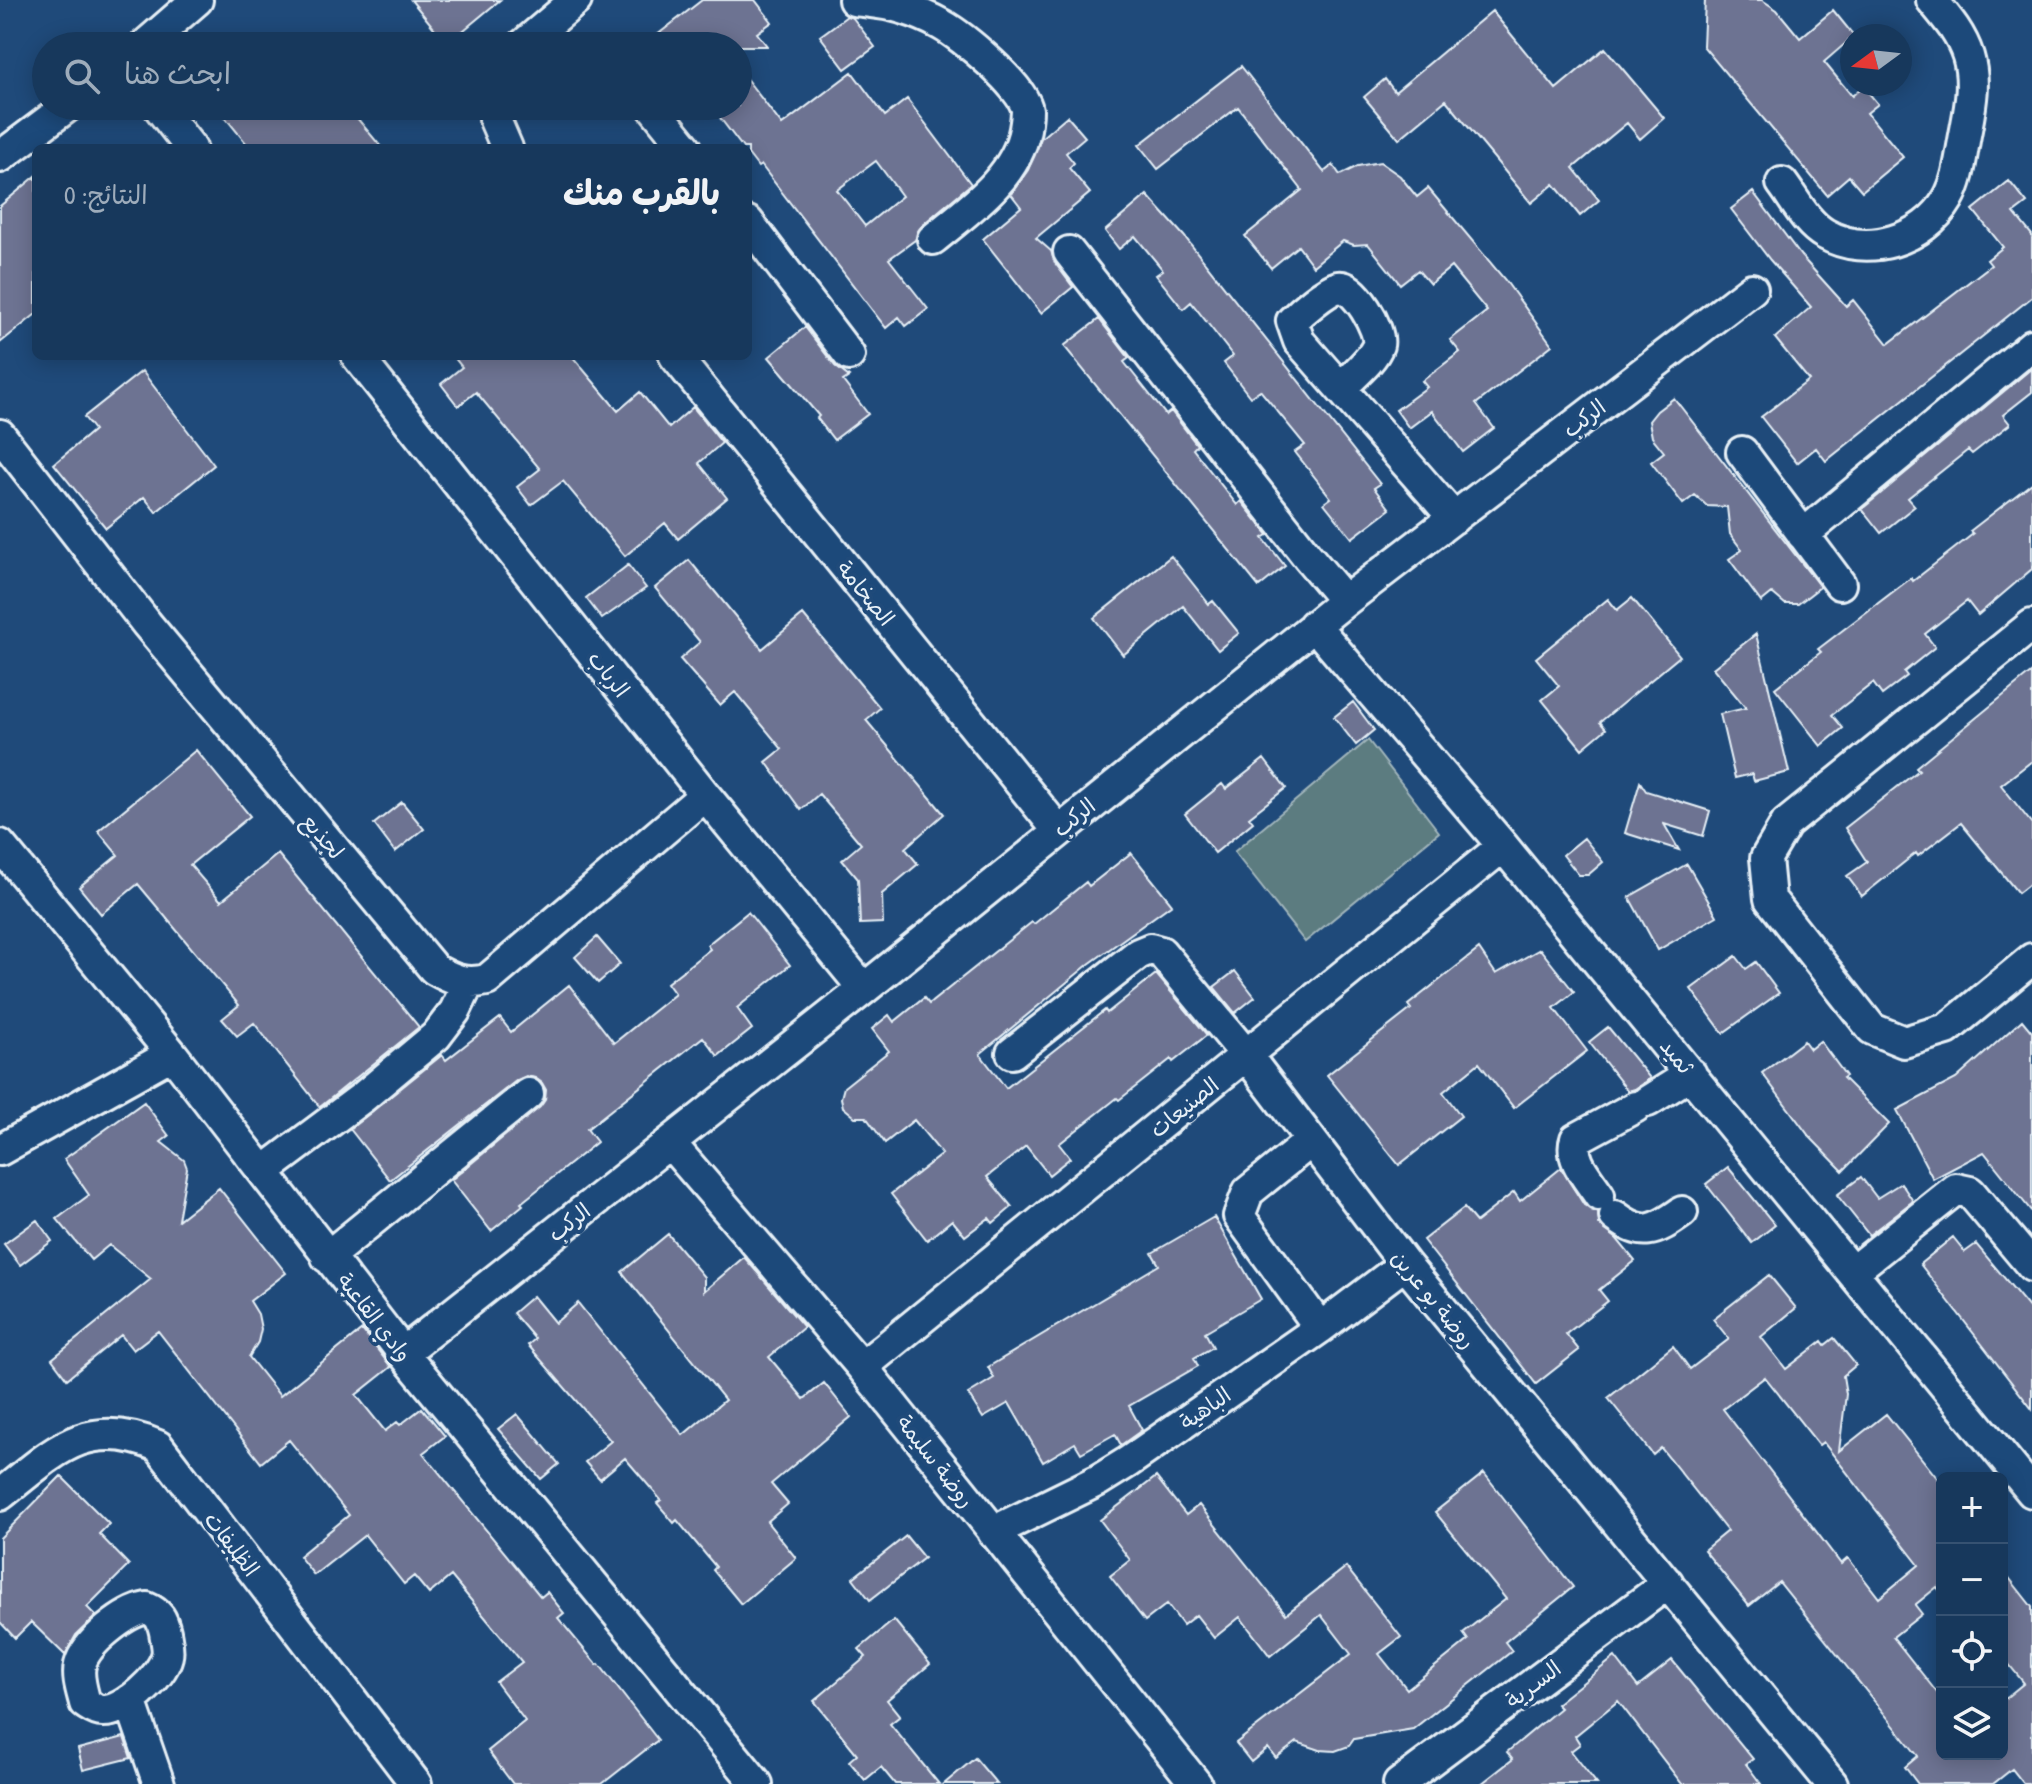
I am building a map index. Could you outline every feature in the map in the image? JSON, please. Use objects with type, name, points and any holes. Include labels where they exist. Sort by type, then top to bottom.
[{"type":"street","points":[[160,32],[197,0]]},
{"type":"street","points":[[538,32],[576,0]]},
{"type":"street","points":[[854,0],[900,7],[942,25],[972,46],[1002,74],[1022,97],[1027,109],[1025,132],[1008,169],[993,189],[933,239]]},
{"type":"street","points":[[1782,183],[1807,218],[1825,233],[1846,242],[1870,245],[1893,241],[1915,232],[1933,218],[1948,200],[1957,178],[1972,86],[1971,71],[1962,40],[1932,0]]},
{"type":"street","points":[[0,157],[49,120]]},
{"type":"street","points":[[169,120],[188,144]]},
{"type":"street","points":[[495,120],[505,144]]},
{"type":"street","points":[[663,120],[683,144]]},
{"type":"street","points":[[752,227],[849,355]]},
{"type":"street","points":[[1069,252],[1345,601]]},
{"type":"street","name":"الركب","points":[[403,1353],[864,989],[1314,625],[1752,289]]},
{"type":"street","points":[[1803,535],[2032,345]]},
{"type":"street","name":"الرباب","points":[[360,360],[705,795],[864,989]]},
{"type":"street","name":"الصخامة","points":[[678,360],[1058,830]]},
{"type":"street","points":[[1341,388],[1454,518]]},
{"type":"street","name":"لجذيع","points":[[0,435],[147,624],[434,969],[452,980],[468,984]]},
{"type":"street","points":[[1742,452],[1840,584]]},
{"type":"street","name":"ثميد","points":[[1314,625],[1503,846],[2032,1492]]},
{"type":"street","points":[[2032,625],[1786,824],[1766,858],[1770,899],[1872,1029],[1904,1042],[1947,1029],[2032,959]]},
{"type":"street","points":[[264,1171],[363,1097],[436,1036],[455,1011],[468,984],[487,980],[705,795]]},
{"type":"street","name":"وادي القاعية","points":[[0,845],[172,1054],[403,1353],[751,1782]]},
{"type":"street","name":"الصنيعات","points":[[862,1367],[1503,846]]},
{"type":"street","name":"روضة بو عرين","points":[[1012,1053],[1138,954],[1150,949],[1161,952],[1247,1056],[1405,1264],[1832,1784]]},
{"type":"street","points":[[0,1150],[172,1054]]},
{"type":"street","points":[[1682,1212],[1662,1226],[1641,1231],[1630,1227],[1607,1205],[1574,1156],[1573,1148],[1576,1139],[1691,1074]]},
{"type":"street","points":[[327,1257],[528,1094]]},
{"type":"street","points":[[1310,1142],[1248,1192],[1239,1216],[1320,1328]]},
{"type":"street","name":"روضة سليمة","points":[[670,1143],[862,1367],[1196,1784]]},
{"type":"street","points":[[1852,1272],[1956,1189],[1970,1192],[2032,1266]]},
{"type":"street","name":"الباهية","points":[[993,1532],[1099,1480],[1128,1462],[1320,1328],[1405,1264]]},
{"type":"street","name":"الظليفات","points":[[0,1495],[60,1447],[85,1438],[133,1436],[158,1446],[401,1778]]},
{"type":"street","name":"السـرية","points":[[1399,1784],[1668,1583]]},
{"type":"street","points":[[130,1700],[159,1784]]},
{"type":"green space","points":[[1368,740],[1439,832],[1305,942],[1234,852]]},
{"type":"building","points":[[411,0],[500,0],[461,32],[437,32]]},
{"type":"building","points":[[702,0],[755,0],[772,22],[757,33],[767,46],[752,46],[752,32],[661,32]]},
{"type":"building","points":[[1705,0],[1762,0],[1777,10],[1800,38],[1833,10],[1844,24],[1840,24],[1840,48],[1824,62],[1840,81],[1840,96],[1871,96],[1878,104],[1867,113],[1903,157],[1862,191],[1849,176],[1827,195],[1703,46]]},
{"type":"building","points":[[1492,11],[1556,89],[1605,48],[1664,118],[1640,139],[1627,123],[1573,168],[1599,200],[1580,216],[1554,184],[1531,203],[1446,100],[1399,139],[1364,97],[1385,79],[1395,92]]},
{"type":"building","points":[[847,16],[853,18],[875,47],[845,69],[820,36]]},
{"type":"building","points":[[1241,66],[1324,172],[1333,165],[1340,175],[1358,166],[1380,162],[1400,176],[1417,197],[1428,188],[1505,280],[1552,345],[1476,404],[1494,428],[1463,452],[1432,411],[1409,428],[1396,410],[1427,387],[1422,381],[1460,352],[1450,340],[1487,311],[1451,267],[1430,284],[1418,270],[1400,284],[1368,244],[1354,245],[1343,241],[1313,266],[1298,246],[1271,268],[1245,236],[1302,190],[1238,107],[1158,169],[1139,145]]},
{"type":"building","points":[[852,72],[885,116],[907,99],[971,184],[922,225],[915,240],[889,259],[928,309],[906,326],[899,317],[886,328],[761,165],[758,167],[752,159],[752,144],[740,144],[722,120],[752,120],[752,86],[782,125]],"holes":[[[876,161],[902,196],[865,226],[837,190]]]},
{"type":"building","points":[[1067,116],[1085,137],[1066,153],[1074,163],[1069,168],[1090,193],[1036,238],[1051,251],[1055,263],[1073,287],[1041,313],[983,239],[1021,207],[1011,194],[1028,170],[1041,138]]},
{"type":"building","points":[[227,120],[359,120],[379,144],[247,144]]},
{"type":"building","points":[[32,179],[32,317],[0,343],[0,206]]},
{"type":"building","points":[[2009,181],[2027,203],[2014,213],[2032,235],[2032,297],[1826,461],[1816,448],[1797,463],[1761,417],[1809,380],[1775,338],[1811,307],[1731,209],[1753,192],[1801,256],[1846,306],[1853,300],[1888,344],[1991,265],[1987,260],[2003,247],[1973,210]]},
{"type":"building","points":[[1147,195],[1184,236],[1380,484],[1374,488],[1390,509],[1352,538],[1324,503],[1331,498],[1295,452],[1305,445],[1260,390],[1250,397],[1224,363],[1233,356],[1191,302],[1183,309],[1156,275],[1163,270],[1135,236],[1119,249],[1105,231]]},
{"type":"building","points":[[1099,319],[1129,358],[1124,362],[1166,415],[1171,411],[1197,445],[1193,449],[1237,505],[1241,501],[1268,535],[1263,538],[1285,566],[1259,587],[1064,346]]},
{"type":"building","points":[[805,327],[835,366],[849,377],[843,381],[868,414],[834,440],[817,418],[819,416],[769,357]]},
{"type":"building","points":[[456,360],[575,360],[618,411],[640,392],[669,428],[693,407],[722,443],[699,463],[727,498],[678,539],[665,523],[625,556],[563,481],[531,505],[517,487],[540,469],[476,392],[458,406],[441,384],[462,367]]},
{"type":"building","points":[[2032,368],[2032,392],[2003,415],[2010,424],[1972,454],[1968,450],[1908,498],[1915,506],[1881,533],[1862,509]]},
{"type":"building","points":[[142,371],[214,465],[156,512],[144,497],[106,528],[54,464],[94,430],[84,417]]},
{"type":"building","points":[[1674,398],[1820,587],[1798,604],[1785,604],[1772,593],[1761,602],[1729,559],[1742,550],[1730,534],[1727,507],[1707,506],[1695,495],[1683,504],[1651,462],[1664,452],[1652,437],[1649,421]]},
{"type":"building","points":[[2032,483],[2032,569],[1978,615],[1967,601],[1925,634],[1935,647],[1904,672],[1907,676],[1882,695],[1873,683],[1832,715],[1843,728],[1821,746],[1775,688],[1821,652],[1818,649],[1911,578],[1913,581]]},
{"type":"building","points":[[1171,556],[1209,604],[1213,601],[1239,633],[1218,650],[1183,606],[1123,655],[1094,618]]},
{"type":"building","points":[[689,560],[762,649],[803,615],[880,708],[866,720],[944,814],[905,848],[918,864],[882,894],[883,923],[860,924],[858,879],[842,860],[861,844],[819,794],[801,810],[766,762],[782,749],[735,692],[720,705],[680,659],[700,642],[655,588]]},
{"type":"building","points":[[628,565],[646,588],[602,619],[586,598]]},
{"type":"building","points":[[1632,598],[1680,656],[1600,722],[1606,729],[1582,749],[1542,700],[1559,686],[1536,658],[1608,599],[1617,610]]},
{"type":"building","points":[[1756,634],[1789,772],[1754,781],[1752,774],[1735,778],[1720,714],[1746,708],[1713,668]]},
{"type":"building","points":[[2032,672],[2032,761],[2001,785],[2032,824],[2032,882],[2018,893],[1961,823],[1918,856],[1916,853],[1862,896],[1847,876],[1867,862],[1845,828],[1919,770],[1916,767]]},
{"type":"building","points":[[1353,702],[1374,730],[1356,745],[1334,717]]},
{"type":"building","points":[[196,750],[250,816],[190,865],[221,901],[278,854],[419,1027],[320,1107],[254,1023],[237,1036],[222,1019],[239,1005],[138,884],[101,914],[79,887],[118,855],[98,831]]},
{"type":"building","points":[[1264,759],[1286,788],[1249,817],[1253,822],[1215,853],[1185,814],[1222,784],[1226,789]]},
{"type":"building","points":[[1640,782],[1646,791],[1710,811],[1703,836],[1664,824],[1679,850],[1625,833]]},
{"type":"building","points":[[402,802],[424,829],[395,852],[374,824]]},
{"type":"building","points":[[1584,838],[1603,862],[1588,875],[1579,875],[1563,855]]},
{"type":"building","points":[[1131,853],[1172,904],[1089,964],[980,1054],[1006,1088],[1156,974],[1207,1035],[1119,1100],[1117,1098],[1059,1144],[1070,1158],[1049,1175],[1026,1146],[987,1177],[1012,1207],[993,1223],[989,1218],[965,1236],[952,1220],[927,1240],[891,1194],[942,1154],[914,1120],[885,1143],[866,1117],[855,1117],[843,1107],[841,1098],[844,1087],[889,1051],[872,1029],[889,1015],[894,1022],[924,998],[929,1004],[1032,922],[1034,924],[1086,882],[1089,886]]},
{"type":"building","points":[[1687,864],[1717,916],[1658,950],[1629,897]]},
{"type":"building","points":[[748,912],[790,965],[737,1008],[752,1029],[718,1056],[703,1037],[587,1129],[597,1142],[491,1231],[451,1180],[540,1107],[546,1090],[542,1083],[526,1076],[517,1080],[390,1180],[350,1129],[442,1055],[446,1060],[500,1018],[511,1032],[569,985],[614,1043],[675,994],[667,983],[710,949],[707,945]]},
{"type":"building","points":[[597,937],[620,964],[598,983],[575,957]]},
{"type":"building","points":[[1479,949],[1496,974],[1540,949],[1574,992],[1554,1008],[1587,1051],[1514,1108],[1479,1063],[1443,1092],[1461,1116],[1399,1165],[1327,1075],[1411,1009],[1408,1005]]},
{"type":"building","points":[[1736,956],[1746,969],[1756,962],[1779,993],[1723,1033],[1691,989]]},
{"type":"building","points":[[1235,971],[1255,997],[1235,1013],[1214,987]]},
{"type":"building","points":[[2022,1020],[2032,1032],[2032,1212],[1984,1152],[1933,1179],[1897,1110],[1956,1079]]},
{"type":"building","points":[[1608,1027],[1650,1078],[1635,1089],[1628,1091],[1589,1042]]},
{"type":"building","points":[[1804,1041],[1810,1049],[1820,1041],[1846,1076],[1843,1078],[1889,1124],[1843,1171],[1809,1136],[1762,1073]]},
{"type":"building","points":[[144,1102],[169,1136],[161,1142],[184,1160],[187,1168],[178,1220],[219,1188],[286,1273],[250,1301],[258,1314],[261,1329],[249,1357],[280,1396],[362,1330],[391,1367],[356,1395],[385,1431],[397,1422],[400,1425],[422,1408],[445,1436],[423,1453],[541,1597],[547,1592],[564,1613],[558,1618],[599,1664],[658,1740],[602,1784],[513,1784],[488,1751],[525,1721],[496,1682],[522,1662],[451,1576],[429,1594],[414,1576],[404,1584],[365,1535],[314,1575],[299,1556],[349,1515],[289,1440],[261,1463],[158,1331],[133,1350],[121,1335],[67,1379],[52,1359],[151,1279],[109,1245],[91,1260],[57,1219],[89,1195],[64,1159]]},
{"type":"building","points":[[1728,1167],[1775,1225],[1752,1243],[1706,1184]]},
{"type":"building","points":[[1561,1168],[1584,1205],[1598,1213],[1599,1224],[1617,1239],[1635,1261],[1599,1290],[1608,1301],[1566,1334],[1579,1350],[1536,1384],[1423,1240],[1464,1208],[1476,1222],[1514,1192],[1520,1201]]},
{"type":"building","points":[[1861,1177],[1877,1198],[1901,1183],[1913,1201],[1869,1235],[1837,1195]]},
{"type":"building","points":[[1214,1217],[1261,1299],[1205,1332],[1213,1347],[1194,1358],[1198,1366],[1129,1406],[1142,1430],[1121,1445],[1115,1434],[1081,1453],[1075,1443],[1043,1462],[1009,1403],[983,1418],[968,1394],[994,1378],[988,1367],[1159,1265],[1152,1253]]},
{"type":"building","points":[[37,1220],[52,1241],[20,1265],[4,1244]]},
{"type":"building","points":[[668,1234],[704,1277],[704,1291],[744,1257],[804,1327],[769,1357],[804,1399],[824,1383],[851,1417],[771,1484],[788,1504],[767,1522],[796,1558],[741,1604],[713,1570],[716,1567],[677,1520],[674,1523],[657,1503],[661,1500],[625,1458],[600,1479],[585,1462],[611,1441],[528,1345],[535,1339],[513,1313],[533,1296],[555,1323],[578,1303],[683,1435],[725,1400],[622,1272]]},
{"type":"building","points":[[1953,1237],[1965,1252],[1976,1244],[2032,1311],[2032,1409],[1920,1264]]},
{"type":"building","points":[[1769,1275],[1796,1308],[1761,1337],[1786,1369],[1822,1341],[1825,1345],[1834,1338],[1856,1365],[1843,1376],[1846,1394],[1839,1451],[1886,1414],[1936,1476],[1936,1588],[1915,1605],[1922,1614],[1893,1637],[1936,1691],[1936,1760],[2008,1760],[2008,1696],[2024,1683],[2008,1663],[2008,1577],[2032,1607],[2032,1784],[2024,1784],[2012,1769],[1993,1784],[1918,1784],[1905,1767],[1918,1756],[1779,1582],[1749,1606],[1704,1550],[1727,1531],[1661,1448],[1653,1455],[1608,1398],[1673,1346],[1690,1369],[1729,1339],[1713,1319]],"holes":[[[1765,1377],[1819,1445],[1823,1442],[1919,1565],[1879,1598],[1848,1558],[1841,1564],[1723,1409]]]},
{"type":"building","points":[[517,1414],[559,1464],[541,1479],[498,1429]]},
{"type":"building","points":[[1484,1473],[1573,1587],[1505,1642],[1512,1651],[1413,1729],[1354,1739],[1349,1746],[1335,1751],[1320,1750],[1297,1742],[1276,1758],[1268,1748],[1251,1762],[1236,1743],[1351,1654],[1321,1615],[1270,1656],[1240,1617],[1214,1638],[1196,1615],[1183,1625],[1167,1604],[1145,1621],[1110,1576],[1130,1560],[1100,1520],[1156,1477],[1186,1515],[1199,1505],[1286,1614],[1346,1567],[1401,1637],[1379,1654],[1407,1689],[1468,1640],[1463,1633],[1506,1599],[1435,1512]]},
{"type":"building","points":[[61,1476],[109,1524],[99,1534],[129,1565],[87,1607],[96,1616],[76,1635],[65,1655],[31,1622],[15,1638],[0,1622],[0,1538]]},
{"type":"building","points":[[906,1536],[924,1558],[870,1600],[853,1578]]},
{"type":"building","points":[[894,1620],[930,1664],[887,1700],[900,1716],[890,1724],[939,1784],[895,1784],[881,1767],[865,1780],[849,1761],[857,1754],[814,1701],[866,1657],[859,1649]]},
{"type":"building","points":[[1615,1657],[1638,1687],[1672,1660],[1753,1759],[1746,1764],[1761,1784],[1682,1784],[1618,1701],[1575,1736],[1580,1744],[1571,1751],[1597,1784],[1481,1784],[1513,1759],[1507,1752],[1560,1708],[1556,1704]]},
{"type":"building","points":[[124,1737],[131,1758],[83,1770],[78,1749]]},
{"type":"building","points":[[975,1758],[997,1784],[944,1784]]}]
